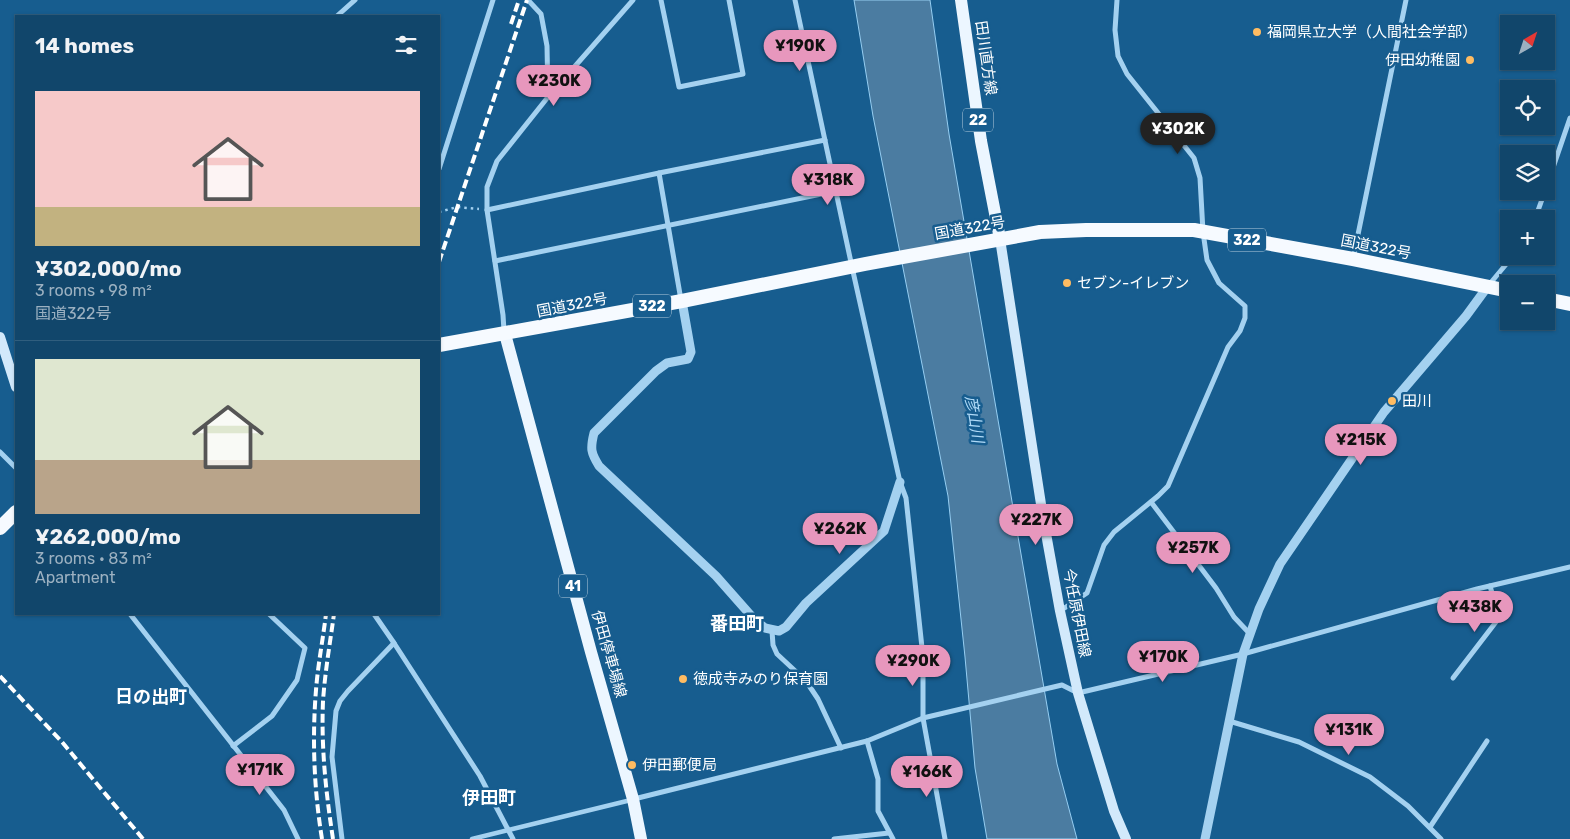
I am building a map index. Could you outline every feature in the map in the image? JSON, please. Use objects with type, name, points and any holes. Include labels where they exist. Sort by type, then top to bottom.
[{"type":"highway","name":"国道322号","points":[[440,346],[1040,232],[1194,230],[1353,259],[1500,289]]},
{"type":"highway","points":[[1555,301],[1570,304]]},
{"type":"highway","points":[[0,528],[15,513]]},
{"type":"main road","name":"田川直方線","points":[[961,0],[981,141],[1000,239]]},
{"type":"main road","name":"今任原伊田線","points":[[1000,239],[1043,517],[1060,611],[1078,693],[1114,812],[1126,839]]},
{"type":"main road","name":"伊田停車場線","points":[[505,334],[633,799],[641,839]]},
{"type":"main road","points":[[0,337],[15,384]]},
{"type":"street","points":[[338,15],[355,0]]},
{"type":"street","points":[[440,166],[493,0]]},
{"type":"street","points":[[528,0],[541,14],[547,46],[548,97]]},
{"type":"street","points":[[505,334],[487,210],[487,187],[497,161],[521,130],[633,0]]},
{"type":"street","points":[[661,0],[679,87],[743,74],[729,0]]},
{"type":"street","points":[[795,0],[836,191],[858,266],[900,482],[906,498],[923,657],[923,718],[945,839]]},
{"type":"street","points":[[1060,611],[1086,593],[1104,545],[1114,532],[1168,486],[1228,347],[1240,331],[1246,318],[1245,306],[1219,283],[1207,260],[1203,232],[1200,178],[1194,158],[1127,74],[1118,56],[1115,30],[1117,0]]},
{"type":"street","points":[[1353,259],[1406,0]]},
{"type":"street","points":[[1555,163],[1570,118]]},
{"type":"street","points":[[487,210],[659,172],[825,140]]},
{"type":"street","points":[[659,172],[691,352],[688,359],[667,363],[656,371],[594,433],[591,446],[592,455],[599,466],[716,576],[754,619],[772,631],[779,631],[786,627],[806,603],[884,531],[900,482]]},
{"type":"street","points":[[495,261],[836,191]]},
{"type":"street","points":[[1205,839],[1243,654],[1259,609],[1280,564],[1384,412],[1466,316],[1506,265]]},
{"type":"street","points":[[0,452],[15,467]]},
{"type":"street","points":[[1151,502],[1216,588],[1234,617],[1250,634]]},
{"type":"street","points":[[472,839],[841,748],[867,741],[931,716],[1062,685],[1078,693],[1243,654],[1490,586],[1570,567]]},
{"type":"street","points":[[1453,678],[1499,618],[1490,586]]},
{"type":"street","points":[[131,615],[284,810],[298,839]]},
{"type":"street","points":[[233,746],[272,716],[297,680],[305,648],[270,615]]},
{"type":"street","points":[[375,615],[480,776],[513,839]]},
{"type":"street","points":[[772,631],[773,645],[778,654],[806,681],[818,699],[841,748]]},
{"type":"street","points":[[342,839],[332,757],[336,711],[344,696],[394,643]]},
{"type":"street","points":[[1229,721],[1299,742],[1370,777],[1408,806],[1441,839]]},
{"type":"street","points":[[867,741],[878,779],[878,811],[893,839]]},
{"type":"street","points":[[1430,827],[1487,741]]},
{"type":"street","points":[[834,839],[889,833]]},
{"type":"path","points":[[440,212],[457,207],[487,210]]},
{"type":"water","name":"彦山川","points":[[854,0],[930,0],[949,134],[1057,764],[1077,839],[987,839],[975,768],[948,496],[873,116]]},
{"type":"railway","points":[[511,24],[519,0]]},
{"type":"railway","points":[[440,259],[527,0]]},
{"type":"railway","points":[[322,839],[314,764],[314,727],[317,680],[326,615]]},
{"type":"railway","points":[[333,839],[325,770],[323,701],[334,615]]},
{"type":"railway","points":[[0,676],[62,742],[143,839]]},
{"type":"place","name":"福岡県立大学（人間社会学部）","points":[[1257,32]]},
{"type":"place","name":"伊田幼稚園","points":[[1470,60]]},
{"type":"place","name":"セブン-イレブン","points":[[1067,283]]},
{"type":"place","name":"田川","points":[[1392,401]]},
{"type":"place","name":"徳成寺みのり保育園","points":[[683,679]]},
{"type":"place","name":"伊田郵便局","points":[[632,765]]},
{"type":"district","name":"番田町","points":[[737,624]]},
{"type":"district","name":"日の出町","points":[[151,697]]},
{"type":"district","name":"伊田町","points":[[489,798]]}]
